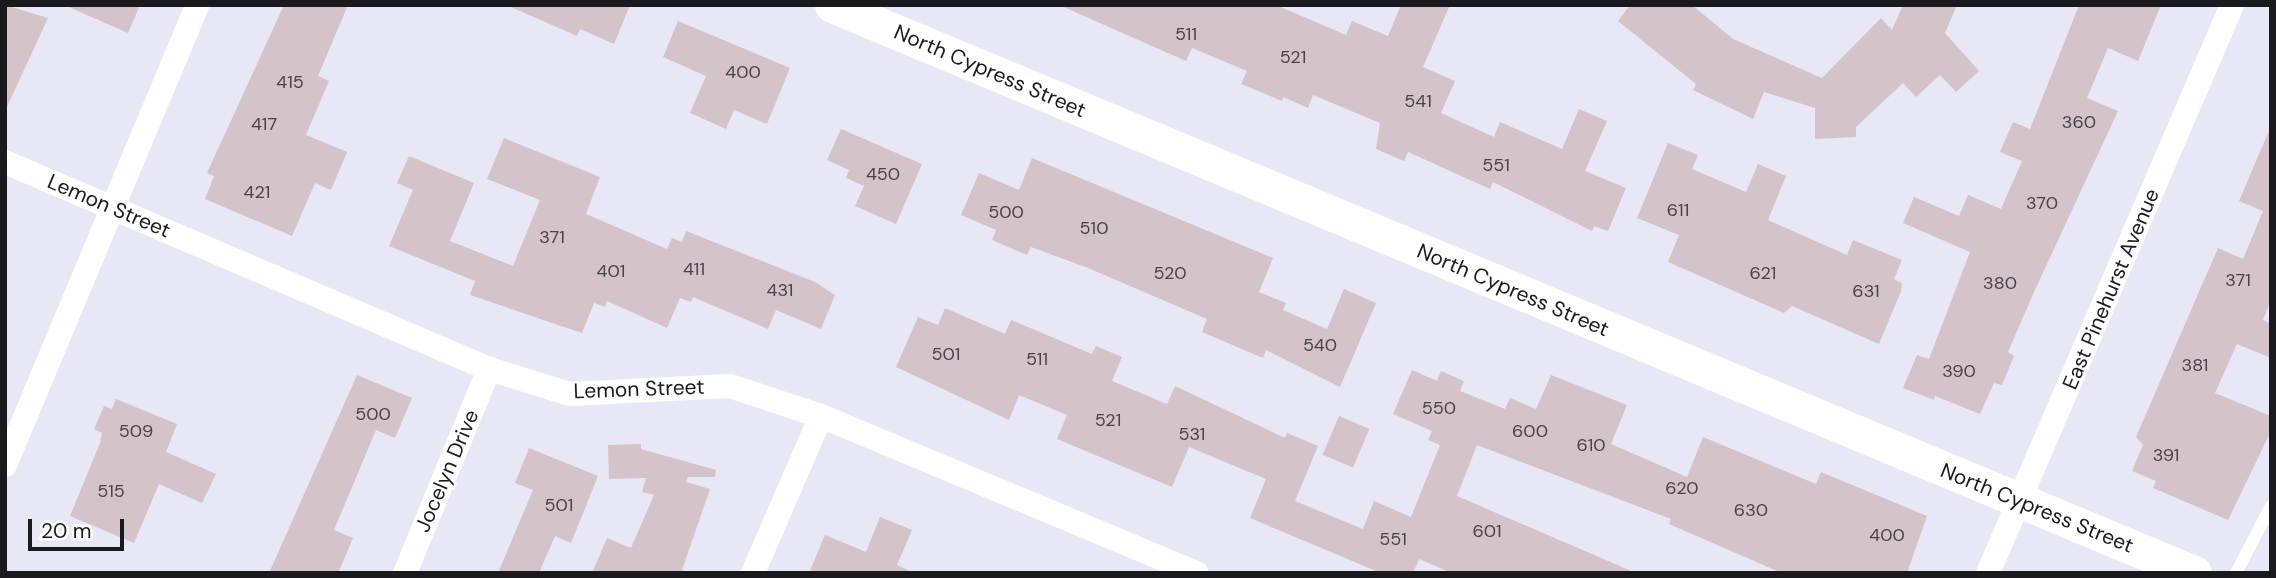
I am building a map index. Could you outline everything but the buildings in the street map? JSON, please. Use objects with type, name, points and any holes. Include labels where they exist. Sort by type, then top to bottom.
[{"type":"street","points":[[5,465],[197,5]]},
{"type":"street","name":"North Cypress Street","points":[[832,5],[2194,573]]},
{"type":"street","name":"East Pinehurst Avenue","points":[[1988,573],[2232,5]]},
{"type":"street","name":"Lemon Street","points":[[5,162],[489,369],[570,394],[730,386],[821,416],[1197,573]]},
{"type":"street","name":"Jocelyn Drive","points":[[405,573],[489,369]]},
{"type":"street","points":[[753,573],[821,416]]},
{"type":"lane","points":[[2236,573],[2271,506]]}]
